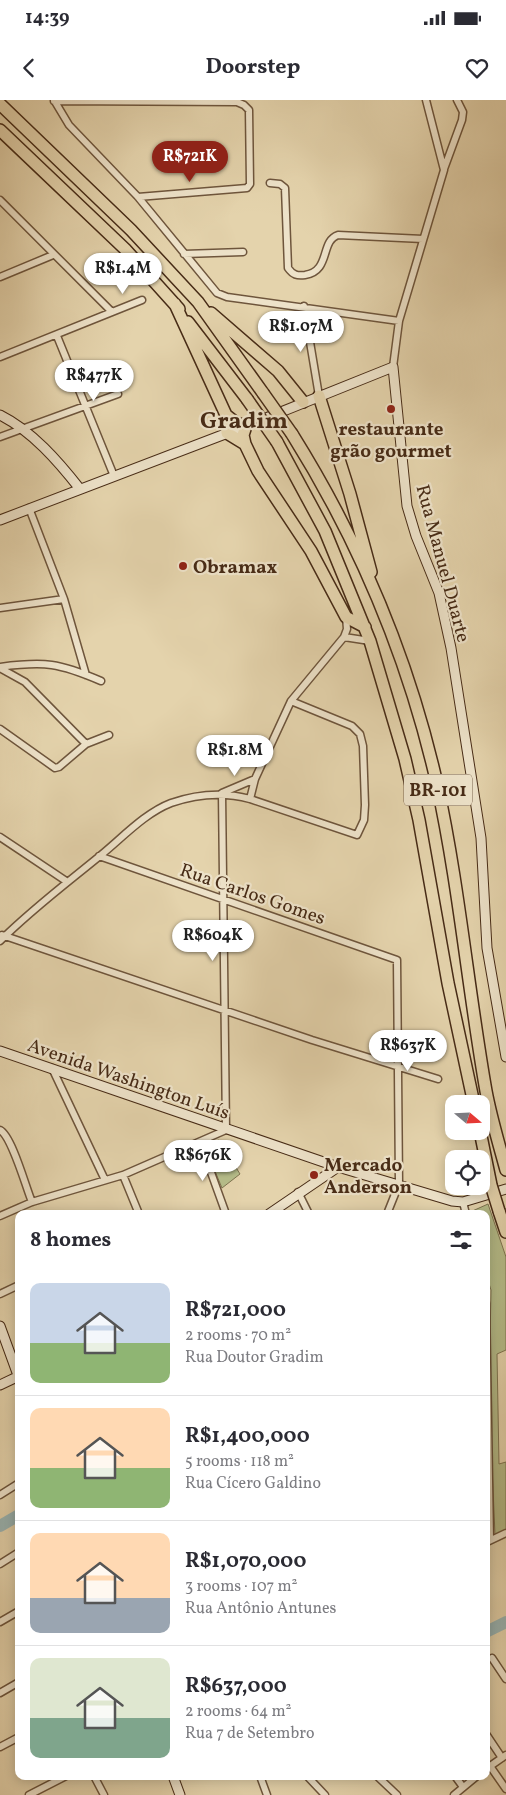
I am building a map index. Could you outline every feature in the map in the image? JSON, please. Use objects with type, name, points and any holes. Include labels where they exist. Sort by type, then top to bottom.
[{"type":"highway","name":"BR-101","points":[[0,104],[131,230],[198,302],[292,434],[321,482],[374,588],[416,704],[437,785],[460,910],[486,1092],[506,1170]]},
{"type":"highway","name":"BR-101","points":[[0,130],[124,249],[175,304],[247,399],[276,442],[324,531],[370,641],[407,767],[419,820],[448,983],[472,1095]]},
{"type":"highway","points":[[198,302],[278,371],[303,402]]},
{"type":"highway","points":[[175,304],[226,415],[227,433],[245,444]]},
{"type":"highway","points":[[319,396],[352,502],[374,588]]},
{"type":"highway","points":[[226,415],[236,423],[246,426],[245,444],[258,471],[311,550],[346,617],[365,627]]},
{"type":"highway","points":[[482,1140],[491,1185],[506,1232]]},
{"type":"street","points":[[54,100],[237,102],[249,110],[250,184],[243,189],[138,197]]},
{"type":"street","points":[[54,100],[69,125],[138,197],[217,293],[227,297],[304,306],[399,321]]},
{"type":"street","points":[[426,100],[444,170]]},
{"type":"street","name":"Rua Manuel Duarte","points":[[457,100],[463,112],[462,120],[444,170],[399,321],[393,367],[407,506],[416,536],[439,593],[452,653],[482,838],[487,948],[506,1057]]},
{"type":"street","points":[[270,183],[280,184],[285,188],[288,268],[298,276],[312,274],[318,270],[330,241],[338,235],[423,239]]},
{"type":"street","points":[[0,200],[111,311]]},
{"type":"street","points":[[184,254],[243,252]]},
{"type":"street","points":[[0,277],[53,255]]},
{"type":"street","points":[[0,357],[57,336],[111,311],[142,300]]},
{"type":"street","points":[[304,306],[319,396]]},
{"type":"street","points":[[57,336],[114,476]]},
{"type":"street","points":[[0,520],[246,426],[393,367]]},
{"type":"street","points":[[0,436],[118,394]]},
{"type":"street","points":[[0,415],[21,428],[47,451],[80,489]]},
{"type":"street","points":[[29,508],[64,599],[86,675]]},
{"type":"street","points":[[0,608],[64,599]]},
{"type":"street","points":[[250,799],[255,779],[291,701],[344,637],[347,629],[346,617]]},
{"type":"street","points":[[344,637],[370,641]]},
{"type":"street","points":[[0,668],[35,663],[55,664],[101,681]]},
{"type":"street","points":[[0,668],[26,682],[86,744]]},
{"type":"street","points":[[222,793],[250,799],[357,836],[364,820],[365,805],[364,746],[360,734],[352,726],[291,701]]},
{"type":"street","points":[[0,729],[55,768],[59,767],[86,744],[109,735]]},
{"type":"street","points":[[1,937],[66,881],[146,817],[171,803],[222,793],[255,779]]},
{"type":"street","points":[[0,1216],[32,1202],[123,1175],[226,1130],[222,793]]},
{"type":"street","points":[[0,837],[66,881]]},
{"type":"street","name":"Rua Carlos Gomes","points":[[99,856],[224,898],[397,960],[398,1066]]},
{"type":"street","points":[[1,937],[312,1040],[438,1079]]},
{"type":"street","name":"Avenida Washington Luís","points":[[0,1051],[226,1130],[338,1167],[452,1201],[463,1202],[506,1189]]},
{"type":"street","points":[[389,1210],[399,1184],[398,1066]]},
{"type":"street","points":[[52,1068],[105,1180]]},
{"type":"street","points":[[0,1130],[4,1132],[10,1144],[32,1202]]},
{"type":"street","points":[[200,1142],[225,1210]]},
{"type":"street","points":[[274,1210],[298,1192],[338,1167]]},
{"type":"street","points":[[123,1175],[137,1210]]},
{"type":"street","points":[[298,1192],[307,1210]]},
{"type":"street","points":[[463,1202],[465,1210]]},
{"type":"street","points":[[0,1294],[15,1287]]},
{"type":"street","points":[[0,1326],[15,1366]]},
{"type":"street","points":[[0,1385],[15,1379]]},
{"type":"street","points":[[0,1495],[15,1486]]},
{"type":"street","points":[[490,1541],[506,1533]]},
{"type":"street","points":[[0,1564],[15,1555]]},
{"type":"street","points":[[0,1622],[15,1613]]},
{"type":"street","points":[[492,1658],[506,1680]]},
{"type":"street","points":[[0,1693],[15,1684]]},
{"type":"street","points":[[0,1746],[15,1738]]},
{"type":"street","points":[[490,1739],[504,1756],[490,1766]]},
{"type":"street","points":[[490,1769],[506,1789]]},
{"type":"street","points":[[29,1795],[58,1780]]},
{"type":"street","points":[[96,1780],[104,1795]]},
{"type":"street","points":[[174,1780],[180,1795]]},
{"type":"street","points":[[261,1780],[267,1795]]},
{"type":"street","points":[[311,1780],[325,1795]]},
{"type":"street","points":[[381,1780],[397,1795]]},
{"type":"street","points":[[458,1780],[463,1787]]},
{"type":"street","points":[[454,1795],[472,1780]]},
{"type":"green space","points":[[219,1140],[240,1174],[222,1188],[205,1147]]},
{"type":"green space","points":[[488,1204],[506,1257],[506,1350],[497,1354],[499,1464],[506,1462],[506,1530],[495,1535],[490,1418],[490,1210],[475,1210]]},
{"type":"waterway","points":[[0,1526],[15,1517]]},
{"type":"waterway","points":[[490,1630],[506,1622]]},
{"type":"place","name":"restaurante grão gourmet","points":[[391,409]]},
{"type":"place","name":"Obramax","points":[[183,566]]},
{"type":"place","name":"Mercado Anderson","points":[[314,1175]]},
{"type":"district","name":"Gradim","points":[[244,420]]}]
